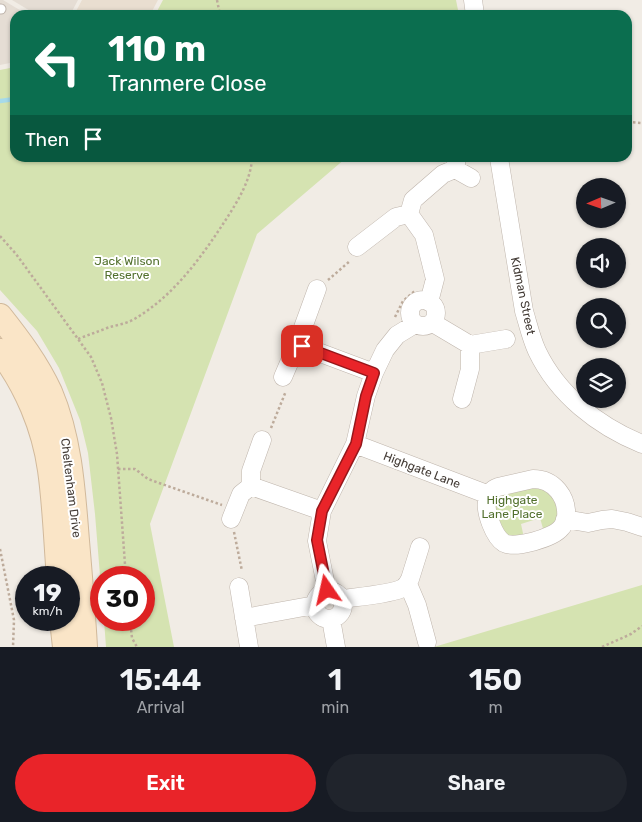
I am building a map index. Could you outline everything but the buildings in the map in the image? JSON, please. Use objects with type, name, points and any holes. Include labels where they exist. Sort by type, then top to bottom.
[{"type":"main road","name":"Cheltenham Drive","points":[[0,316],[28,352],[40,372],[50,392],[65,438],[73,488],[85,647]]},
{"type":"main road","name":"Cheltenham Drive","points":[[0,351],[20,380],[36,416],[45,445],[50,470],[58,566]]},
{"type":"main road","points":[[63,631],[65,647]]},
{"type":"street","name":"Kidman Street","points":[[500,162],[523,302],[530,334],[537,351],[561,389],[581,408],[625,437],[642,444]]},
{"type":"street","points":[[409,214],[413,200],[456,163],[471,178]]},
{"type":"street","points":[[357,247],[396,217],[409,214]]},
{"type":"street","points":[[409,214],[424,235],[435,279],[430,302],[421,300],[413,305],[410,311],[412,321],[424,324],[470,345],[506,339]]},
{"type":"street","points":[[283,377],[292,356],[302,346],[301,333],[317,289]]},
{"type":"street","points":[[327,590],[317,540],[322,511],[356,444],[366,396],[385,350],[397,335],[424,324]]},
{"type":"street","points":[[462,399],[470,369],[470,345]]},
{"type":"street","points":[[302,346],[374,373]]},
{"type":"street","points":[[251,486],[251,471],[262,440]]},
{"type":"street","name":"Highgate Lane","points":[[356,444],[488,495]]},
{"type":"street","points":[[529,479],[546,480],[555,486],[564,501],[566,509],[565,520],[562,527],[553,535],[522,544],[507,544],[498,539],[492,527],[486,503],[488,495],[494,488],[529,479]]},
{"type":"street","points":[[251,486],[322,511]]},
{"type":"street","points":[[233,514],[240,494],[251,486]]},
{"type":"street","points":[[565,520],[588,523],[612,519],[642,527]]},
{"type":"street","points":[[343,599],[403,588],[408,584],[420,547]]},
{"type":"street","points":[[408,584],[417,605],[427,642]]},
{"type":"street","points":[[239,587],[249,647]]},
{"type":"street","points":[[327,590],[339,594],[343,599],[344,605],[338,617],[331,619],[326,619],[318,614],[315,605],[317,597],[327,590]]},
{"type":"street","points":[[244,618],[315,605]]},
{"type":"street","points":[[331,619],[336,647]]},
{"type":"path","points":[[78,339],[133,320],[154,305],[175,286],[194,265],[234,207],[244,187],[252,162]]},
{"type":"path","points":[[0,236],[16,254],[78,339],[97,370],[105,392],[117,454],[125,566]]},
{"type":"path","points":[[317,289],[354,257],[357,247]]},
{"type":"path","points":[[262,440],[268,439],[287,388],[283,377]]},
{"type":"path","points":[[118,469],[135,470],[148,479],[233,514],[242,574],[239,587]]},
{"type":"path","points":[[0,549],[14,620],[14,647]]},
{"type":"path","points":[[602,647],[631,634],[642,626]]},
{"type":"path","points":[[131,631],[132,638],[137,647]]},
{"type":"shaded area","points":[[0,0],[3,0],[20,10],[10,10],[10,63],[0,65]]},
{"type":"shaded area","points":[[12,0],[78,0],[73,10],[29,10]]},
{"type":"shaded area","points":[[82,0],[158,0],[153,10],[77,10]]},
{"type":"green space","points":[[163,0],[456,0],[458,10],[158,10]]},
{"type":"green space","name":"Jack Wilson Reserve","points":[[10,68],[10,162],[341,162],[257,234],[150,524],[174,647],[106,647],[105,631],[155,631],[155,566],[99,566],[88,453],[80,420],[59,368],[37,331],[0,290],[0,70]]},
{"type":"green space","name":"Highgate Lane Place","points":[[541,485],[554,494],[560,520],[544,532],[540,518],[521,524],[524,538],[502,534],[493,498],[496,493]]},
{"type":"green space","points":[[642,585],[642,647],[434,647]]},
{"type":"waterway","points":[[0,101],[10,100]]},
{"type":"route","points":[[302,346],[374,373],[366,396],[356,444],[322,511],[317,540],[327,590]]}]
